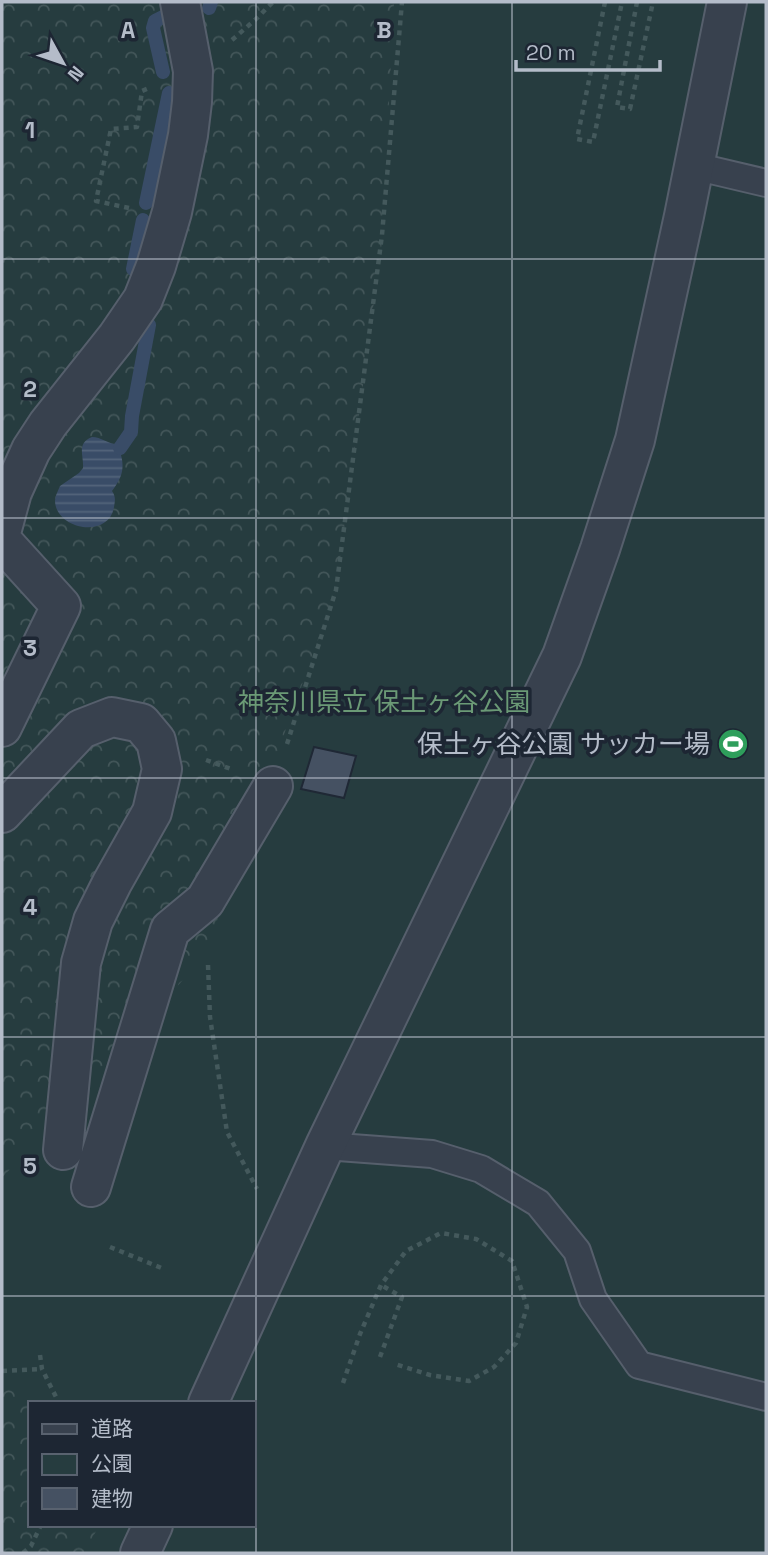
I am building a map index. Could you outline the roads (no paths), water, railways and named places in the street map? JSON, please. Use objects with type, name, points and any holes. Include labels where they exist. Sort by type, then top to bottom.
[{"type":"street","points":[[2,529],[12,492],[31,450],[143,299],[156,266],[172,212],[192,102],[193,71],[180,2]]},
{"type":"street","points":[[209,1401],[325,1146],[562,656],[635,440],[727,2]]},
{"type":"street","points":[[2,541],[61,606],[2,727]]},
{"type":"street","points":[[2,813],[81,729],[112,717],[141,723],[156,741],[162,769],[152,812],[93,921],[81,963],[63,1150]]},
{"type":"street","points":[[91,1187],[170,930],[205,901],[274,786]]},
{"type":"street","points":[[140,1553],[152,1527]]},
{"type":"lane","points":[[694,166],[766,183]]},
{"type":"lane","points":[[325,1146],[432,1153],[481,1169],[538,1203],[577,1251],[593,1299],[639,1365],[766,1397]]},
{"type":"water","points":[[92,437],[117,444],[123,451],[122,470],[112,491],[115,500],[110,517],[103,524],[83,527],[64,519],[58,511],[55,499],[60,486],[83,468],[82,446]]},
{"type":"waterway","points":[[209,8],[211,2]]},
{"type":"waterway","points":[[163,72],[153,28],[155,21],[165,16]]},
{"type":"waterway","points":[[146,203],[169,93]]},
{"type":"waterway","points":[[133,269],[143,220]]},
{"type":"waterway","points":[[120,448],[131,432],[149,325]]},
{"type":"place","name":"保土ヶ谷公園 サッカー場","points":[[733,744]]},
{"type":"park label","name":"神奈川県立 保土ヶ谷公園","points":[[384,702]]}]
